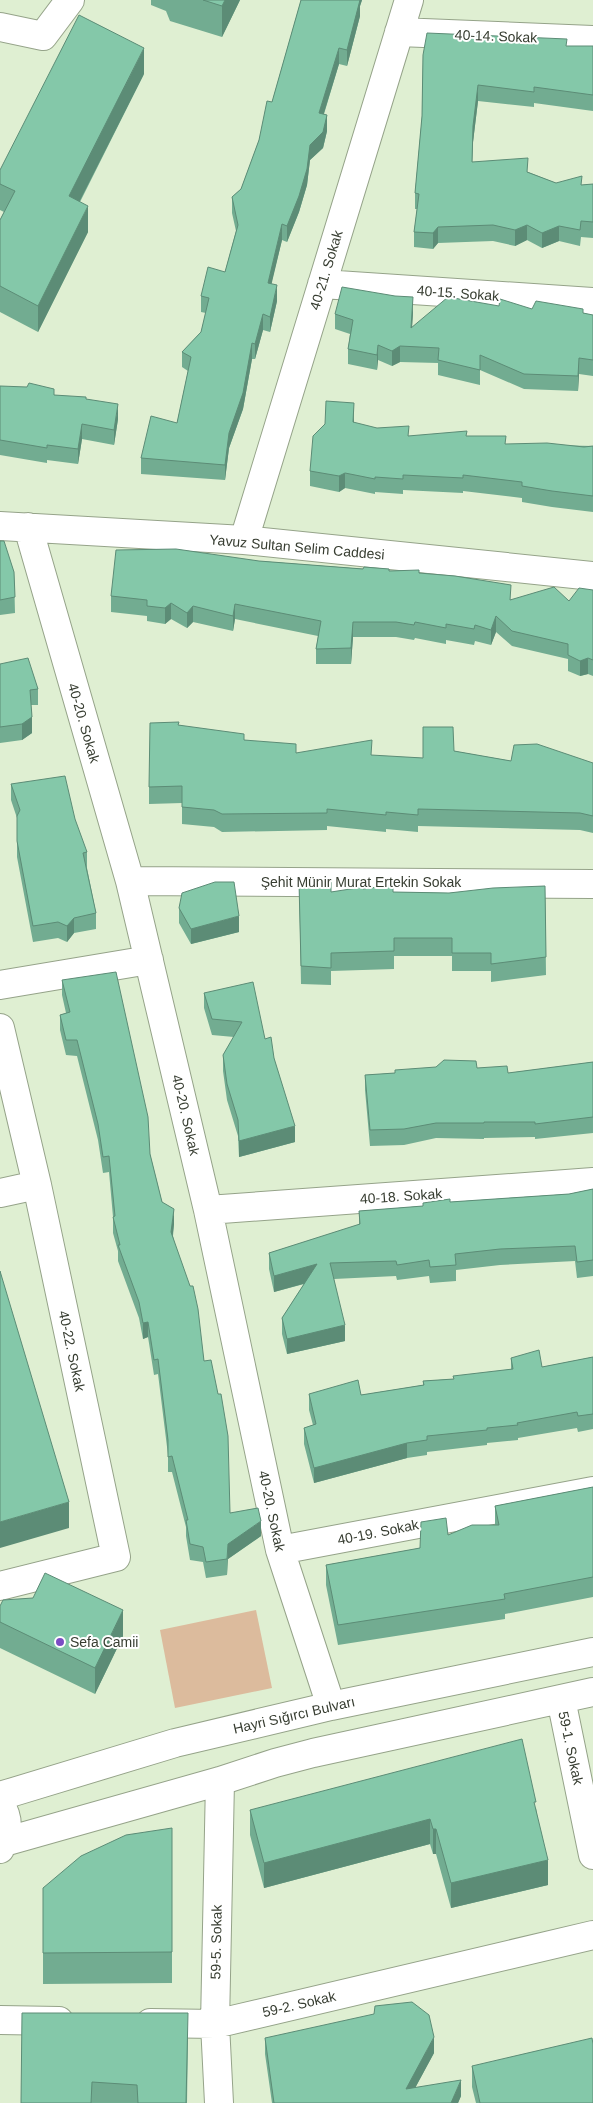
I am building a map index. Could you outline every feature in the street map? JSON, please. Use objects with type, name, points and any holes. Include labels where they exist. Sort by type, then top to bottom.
[{"type":"street","points":[[0,27],[43,36],[70,0]]},
{"type":"street","name":"40-21. Sokak","points":[[244,540],[409,0]]},
{"type":"street","name":"40-14. Sokak","points":[[399,32],[593,40]]},
{"type":"street","name":"40-15. Sokak","points":[[322,284],[593,302]]},
{"type":"street","name":"Yavuz Sultan Selim Caddesi","points":[[0,526],[244,540],[593,576]]},
{"type":"street","name":"40-20. Sokak","points":[[28,527],[130,880],[208,1210],[280,1550],[331,1706]]},
{"type":"street","name":"Şehit Münir Murat Ertekin Sokak","points":[[130,880],[593,884]]},
{"type":"street","points":[[0,985],[149,960]]},
{"type":"street","name":"40-22. Sokak","points":[[0,1028],[36,1185],[116,1558],[0,1586]]},
{"type":"street","name":"40-18. Sokak","points":[[208,1210],[593,1182]]},
{"type":"street","points":[[0,1194],[36,1185]]},
{"type":"street","name":"40-19. Sokak","points":[[280,1550],[593,1491]]},
{"type":"street","name":"Hayri Sığırcı Bulvarı","points":[[0,1796],[175,1743],[331,1706],[593,1652]]},
{"type":"street","points":[[0,1804],[7,1822],[2,1846],[312,1753],[593,1692]]},
{"type":"street","name":"59-1. Sokak","points":[[561,1699],[593,1855]]},
{"type":"street","name":"59-5. Sokak","points":[[219,2103],[214,2024],[220,1781]]},
{"type":"street","name":"59-2. Sokak","points":[[127,2022],[214,2024],[593,1935]]},
{"type":"street","points":[[0,2020],[88,2021]]},
{"type":"shaded area","points":[[256,1610],[272,1688],[175,1708],[160,1630]]},
{"type":"building","points":[[203,0],[225,0],[222,6]]},
{"type":"building","points":[[301,0],[360,0],[347,50],[339,48],[319,113],[327,115],[323,132],[310,145],[307,169],[299,196],[287,226],[282,224],[268,283],[277,285],[270,317],[263,314],[255,344],[252,343],[243,393],[229,433],[225,465],[141,458],[151,416],[177,423],[191,357],[182,352],[201,332],[209,298],[201,296],[208,267],[225,272],[238,225],[232,197],[241,189],[259,140],[267,101],[272,102]]},
{"type":"building","points":[[79,15],[144,48],[69,196],[88,206],[38,306],[0,286],[0,220],[15,191],[0,184],[0,170]]},
{"type":"building","points":[[427,33],[567,39],[566,46],[593,46],[593,95],[534,87],[534,92],[478,85],[473,126],[472,162],[528,158],[527,172],[556,183],[582,176],[581,185],[593,184],[593,222],[581,221],[580,230],[559,226],[542,233],[527,225],[515,230],[493,225],[438,227],[433,233],[414,232],[419,194],[415,193],[422,116],[423,55]]},
{"type":"building","points":[[342,287],[395,296],[413,297],[411,328],[448,297],[499,306],[500,299],[532,309],[536,301],[583,309],[583,313],[593,315],[593,360],[579,358],[578,376],[524,374],[480,355],[480,370],[438,360],[439,348],[400,346],[392,351],[378,345],[377,355],[348,349],[353,320],[335,314]]},
{"type":"building","points":[[29,383],[54,389],[54,395],[86,397],[86,399],[118,404],[114,430],[82,424],[78,449],[47,445],[47,448],[0,440],[0,386],[27,387]]},
{"type":"building","points":[[326,401],[354,403],[353,422],[377,428],[409,426],[408,436],[467,431],[466,436],[506,436],[505,444],[547,443],[584,447],[593,446],[593,496],[522,486],[522,482],[463,475],[463,478],[403,475],[403,479],[375,477],[375,479],[345,473],[339,476],[310,471],[313,436],[325,424]]},
{"type":"building","points":[[0,541],[4,541],[14,572],[15,597],[0,600]]},
{"type":"building","points":[[176,549],[259,561],[363,569],[364,567],[389,569],[389,571],[419,570],[419,573],[455,576],[511,585],[510,600],[554,587],[569,601],[579,588],[593,590],[593,660],[588,658],[580,661],[568,655],[568,644],[512,631],[496,616],[491,630],[475,625],[474,629],[446,624],[446,628],[415,622],[414,625],[396,622],[353,622],[351,648],[316,649],[321,621],[235,604],[233,616],[193,606],[187,613],[171,603],[165,608],[147,606],[147,600],[111,596],[116,550]]},
{"type":"building","points":[[28,658],[38,689],[30,690],[32,717],[22,724],[0,727],[0,664]]},
{"type":"building","points":[[179,722],[178,725],[244,734],[244,740],[296,744],[296,753],[372,740],[371,755],[423,758],[423,727],[453,727],[454,751],[511,761],[514,745],[537,744],[593,763],[593,816],[580,813],[418,809],[418,815],[386,812],[386,815],[327,809],[327,813],[222,814],[214,810],[182,807],[182,786],[149,787],[150,723]]},
{"type":"building","points":[[65,776],[75,819],[87,852],[83,853],[96,913],[74,918],[67,926],[58,922],[33,926],[17,841],[17,816],[20,810],[11,784]]},
{"type":"building","points":[[215,882],[234,882],[239,916],[191,929],[179,908],[182,893]]},
{"type":"building","points":[[299,882],[331,882],[331,892],[393,885],[393,892],[449,893],[493,888],[545,886],[546,957],[491,964],[491,953],[452,953],[452,938],[394,938],[394,951],[331,953],[331,968],[301,966]]},
{"type":"building","points":[[116,972],[148,1117],[150,1154],[162,1202],[174,1209],[171,1232],[190,1286],[193,1286],[198,1309],[204,1361],[211,1360],[218,1394],[221,1394],[228,1436],[230,1513],[258,1508],[261,1521],[228,1544],[227,1559],[206,1562],[203,1547],[190,1544],[186,1520],[188,1520],[172,1456],[168,1457],[168,1440],[158,1359],[154,1360],[148,1322],[143,1323],[139,1302],[118,1245],[120,1245],[113,1217],[115,1216],[109,1156],[103,1157],[98,1124],[77,1040],[66,1040],[60,1015],[70,1012],[62,980]]},
{"type":"building","points":[[253,982],[265,1039],[271,1037],[274,1058],[295,1126],[239,1141],[238,1120],[227,1084],[223,1055],[242,1022],[212,1019],[204,993]]},
{"type":"building","points":[[444,1060],[476,1061],[477,1068],[507,1066],[508,1073],[593,1062],[593,1117],[535,1124],[535,1122],[436,1123],[404,1129],[370,1130],[365,1075],[395,1073],[395,1070],[436,1067]]},
{"type":"building","points":[[593,1189],[593,1260],[577,1262],[575,1246],[500,1249],[455,1254],[456,1265],[430,1267],[429,1260],[397,1265],[396,1261],[330,1263],[345,1325],[287,1339],[282,1318],[317,1264],[274,1276],[269,1253],[360,1224],[359,1211],[423,1206],[423,1203],[450,1199],[450,1202],[569,1194]]},
{"type":"building","points":[[0,1271],[69,1502],[0,1522]]},
{"type":"building","points":[[539,1350],[542,1367],[593,1357],[593,1414],[578,1416],[577,1412],[517,1423],[518,1425],[487,1428],[487,1430],[427,1436],[427,1440],[407,1443],[314,1468],[304,1428],[316,1424],[309,1394],[358,1380],[361,1395],[424,1385],[423,1381],[454,1379],[453,1376],[513,1369],[511,1358]]},
{"type":"building","points":[[593,1487],[593,1577],[504,1594],[505,1599],[338,1625],[326,1565],[420,1548],[421,1522],[446,1518],[448,1535],[472,1525],[499,1525],[495,1506]]},
{"type":"building","points":[[45,1573],[123,1610],[95,1668],[0,1622],[0,1606],[3,1600],[33,1598]]},
{"type":"building","points":[[522,1739],[536,1802],[534,1802],[548,1860],[451,1883],[436,1829],[433,1829],[430,1819],[264,1863],[250,1810]]},
{"type":"building","points":[[172,1828],[172,1952],[43,1953],[43,1888],[81,1856],[126,1835]]},
{"type":"building","points":[[412,2002],[429,2015],[434,2037],[406,2089],[461,2080],[451,2103],[274,2103],[265,2038],[374,2014],[375,2006]]},
{"type":"building","points":[[22,2013],[188,2013],[186,2103],[138,2103],[137,2085],[92,2082],[91,2103],[21,2103]]},
{"type":"building","points":[[592,2038],[593,2103],[480,2103],[472,2066]]},
{"type":"place","name":"Sefa Camii","points":[[60,1642]]}]
